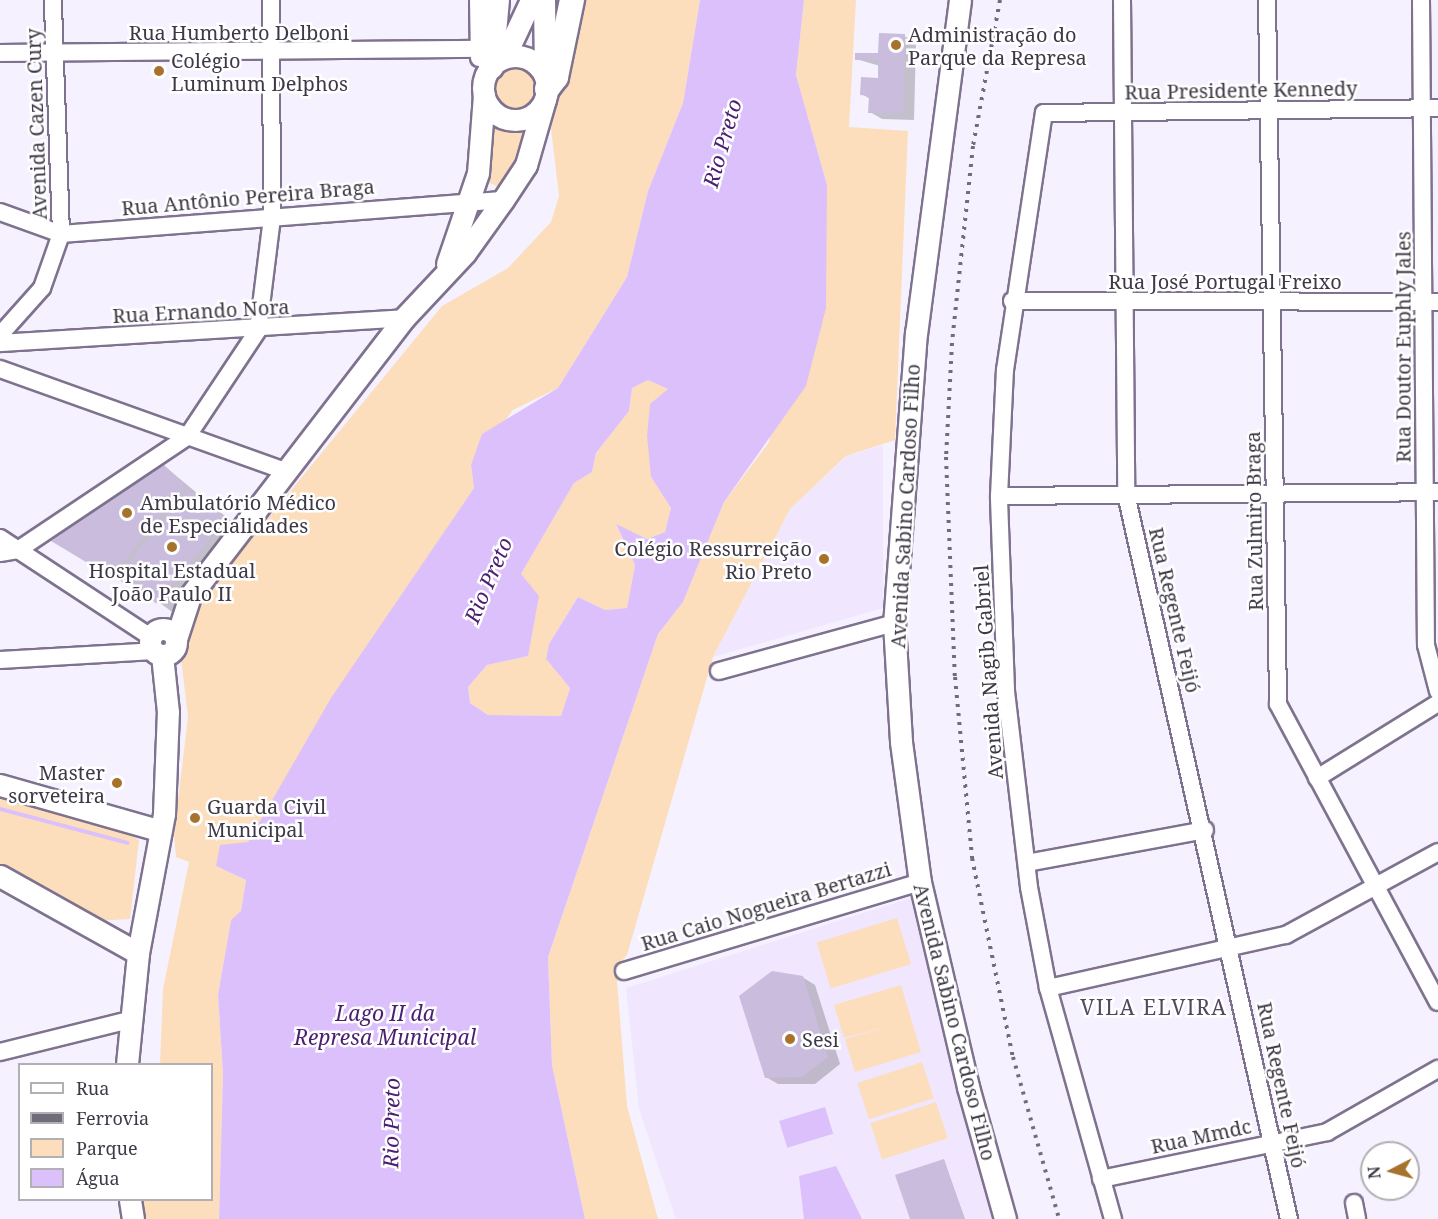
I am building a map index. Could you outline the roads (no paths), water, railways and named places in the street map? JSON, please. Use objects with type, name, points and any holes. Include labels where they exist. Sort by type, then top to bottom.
[{"type":"highway","points":[[489,69],[497,0]]},
{"type":"highway","points":[[546,88],[556,77],[573,0]]},
{"type":"main road","points":[[444,270],[471,200],[489,69],[531,0]]},
{"type":"main road","points":[[127,1063],[129,1020],[138,953],[162,823],[168,712],[161,643],[190,596],[285,471],[404,318],[444,270],[465,253],[526,165],[546,88],[544,0]]},
{"type":"main road","name":"Avenida Sabino Cardoso Filho","points":[[960,0],[916,333],[894,623],[901,742],[920,882],[968,1087],[1005,1219]]},
{"type":"main road","points":[[489,69],[523,57],[546,88]]},
{"type":"main road","points":[[489,69],[495,112],[513,120],[532,115],[546,88]]},
{"type":"main road","points":[[0,785],[162,823]]},
{"type":"main road","points":[[0,876],[138,953]]},
{"type":"main road","points":[[130,1201],[133,1219]]},
{"type":"street","name":"Avenida Cazen Cury","points":[[0,335],[42,288],[62,234],[53,0]]},
{"type":"street","points":[[0,553],[18,550],[187,437],[258,330],[272,217],[271,0]]},
{"type":"street","points":[[478,0],[489,69]]},
{"type":"street","name":"Rua Regente Feijó","points":[[1122,0],[1126,494],[1205,830],[1289,1219]]},
{"type":"street","name":"Rua Zulmiro Braga","points":[[1267,0],[1278,704],[1438,1002]]},
{"type":"street","name":"Rua Doutor Euphly Jales","points":[[1421,0],[1430,108],[1432,492],[1426,645],[1438,691]]},
{"type":"street","name":"Rua Humberto Delboni","points":[[0,53],[271,55],[489,69]]},
{"type":"street","name":"Rua Presidente Kennedy","points":[[1044,113],[1430,108]]},
{"type":"street","name":"Avenida Nagib Gabriel","points":[[1044,113],[1012,301],[999,496],[1006,690],[1027,863],[1048,988],[1113,1219]]},
{"type":"street","name":"Rua Antônio Pereira Braga","points":[[0,212],[62,234],[471,200],[503,200]]},
{"type":"street","name":"Rua José Portugal Freixo","points":[[1012,301],[1431,302]]},
{"type":"street","name":"Rua Ernando Nora","points":[[0,343],[258,330],[404,318]]},
{"type":"street","points":[[0,369],[285,471]]},
{"type":"street","points":[[999,496],[1432,492]]},
{"type":"street","points":[[0,538],[161,643]]},
{"type":"street","points":[[719,671],[894,623]]},
{"type":"street","points":[[0,660],[123,650],[161,643]]},
{"type":"street","points":[[1317,778],[1438,703]]},
{"type":"street","points":[[1027,863],[1205,830]]},
{"type":"street","points":[[1048,988],[1286,935],[1438,852]]},
{"type":"street","name":"Rua Caio Nogueira Bertazzi","points":[[624,971],[920,882]]},
{"type":"street","points":[[0,1052],[129,1020]]},
{"type":"street","name":"Rua Mmdc","points":[[1101,1179],[1327,1132],[1438,1069]]},
{"type":"water","name":"Lago II da Represa Municipal","points":[[700,0],[804,0],[796,75],[827,185],[826,308],[806,386],[724,502],[683,602],[658,634],[548,957],[552,1065],[585,1219],[219,1219],[223,1074],[218,995],[231,920],[241,911],[246,880],[216,866],[220,845],[248,842],[331,698],[474,488],[471,465],[482,434],[558,388],[627,277],[648,191],[683,103]],"holes":[[[648,380],[668,389],[650,404],[647,436],[651,477],[671,508],[665,532],[647,539],[616,524],[635,565],[627,608],[605,610],[578,597],[549,644],[546,659],[570,688],[561,716],[488,715],[470,703],[468,687],[487,665],[528,656],[539,596],[521,574],[574,483],[592,472],[596,453],[629,411],[632,388]]]},
{"type":"water","points":[[825,1107],[833,1134],[787,1148],[779,1121]]},
{"type":"water","points":[[836,1166],[862,1219],[804,1219],[799,1176]]},
{"type":"waterway","points":[[0,809],[128,843]]},
{"type":"railway","points":[[1000,0],[973,146],[952,343],[946,457],[955,677],[972,858],[1013,1057],[1059,1219]]},
{"type":"place","name":"Administração do Parque da Represa","points":[[896,45]]},
{"type":"place","name":"Colégio Luminum Delphos","points":[[159,71]]},
{"type":"place","name":"Ambulatório Médico de Especialidades","points":[[127,513]]},
{"type":"place","name":"Hospital Estadual João Paulo II","points":[[172,547]]},
{"type":"place","name":"Colégio Ressurreição Rio Preto","points":[[824,559]]},
{"type":"place","name":"Master sorveteira","points":[[117,783]]},
{"type":"place","name":"Guarda Civil Municipal","points":[[195,818]]},
{"type":"place","name":"Sesi","points":[[790,1039]]},
{"type":"district","name":"VILA ELVIRA","points":[[1154,1007]]},
{"type":"water label","name":"Rio Preto","points":[[722,143]]},
{"type":"water label","name":"Rio Preto","points":[[488,580]]},
{"type":"water label","name":"Rio Preto","points":[[391,1123]]}]
